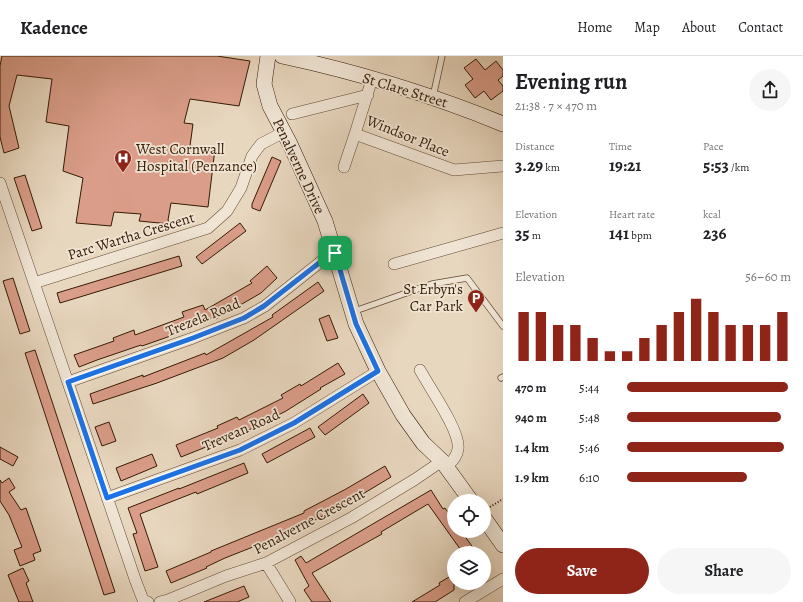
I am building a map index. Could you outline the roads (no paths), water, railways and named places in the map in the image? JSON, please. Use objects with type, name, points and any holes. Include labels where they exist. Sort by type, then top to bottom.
[{"type":"street","name":"Penalverne Drive","points":[[268,56],[264,84],[270,106],[284,132],[325,221],[356,324],[378,371],[403,414],[423,443],[444,464],[466,494]]},
{"type":"street","name":"St Clare Street","points":[[282,56],[372,79],[433,98],[503,124]]},
{"type":"street","name":"Windsor Place","points":[[372,79],[355,134],[454,170],[503,166]]},
{"type":"street","points":[[292,114],[368,95]]},
{"type":"street","name":"Parc Wartha Crescent","points":[[34,282],[208,228],[227,211],[241,188],[252,156],[261,144],[284,132]]},
{"type":"street","points":[[344,167],[355,134]]},
{"type":"street","points":[[0,183],[107,498],[146,601]]},
{"type":"street","points":[[394,264],[503,233]]},
{"type":"street","name":"Trezela Road","points":[[68,382],[193,338],[244,318],[264,306],[328,256],[335,253]]},
{"type":"street","points":[[420,370],[456,434],[458,447],[455,458],[444,464]]},
{"type":"street","name":"Trevean Road","points":[[107,498],[240,450],[294,423],[378,371]]},
{"type":"street","name":"Penalverne Crescent","points":[[160,602],[226,576],[266,563],[351,518],[414,480],[444,464]]},
{"type":"street","points":[[491,523],[503,545]]},
{"type":"street","points":[[266,563],[290,602]]},
{"type":"street","points":[[465,602],[503,579]]},
{"type":"lane","points":[[433,98],[442,56]]},
{"type":"lane","points":[[352,312],[432,284],[467,278],[503,326]]},
{"type":"place","name":"West Cornwall Hospital (Penzance)","points":[[123,173]]},
{"type":"place","name":"St Erbyn's Car Park","points":[[476,313]]}]
